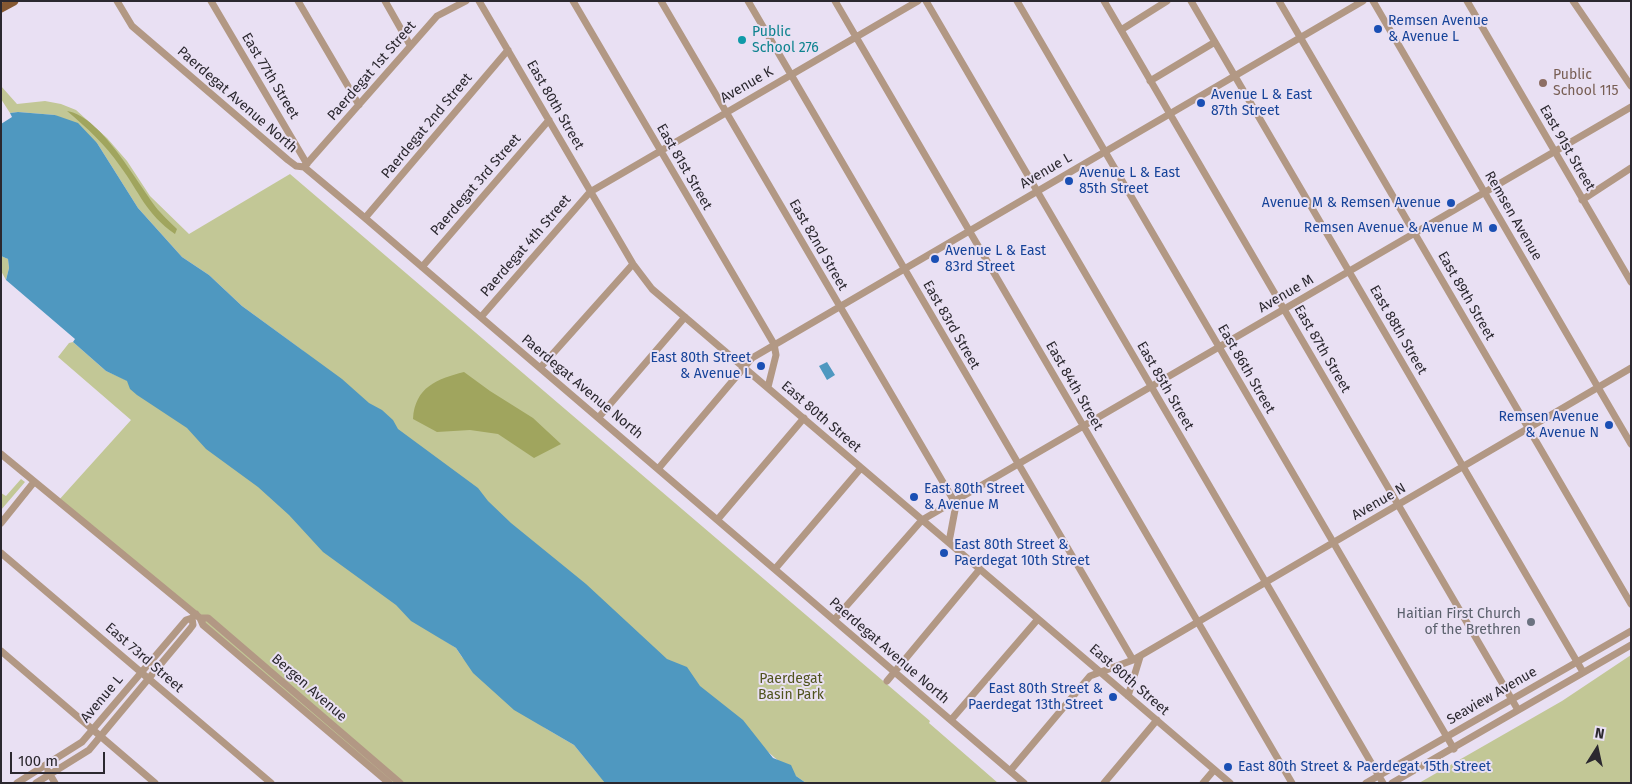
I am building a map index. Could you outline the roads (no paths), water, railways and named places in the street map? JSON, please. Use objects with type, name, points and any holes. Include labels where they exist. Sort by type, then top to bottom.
[{"type":"main road","points":[[1,8],[14,1]]},
{"type":"street","name":"Paerdegat Avenue North","points":[[117,1],[132,26],[288,160],[296,166],[306,165],[365,218],[1024,783]]},
{"type":"street","name":"East 77th Street","points":[[211,1],[306,165]]},
{"type":"street","points":[[298,1],[359,105]]},
{"type":"street","points":[[385,1],[410,45]]},
{"type":"street","name":"Paerdegat 1st Street","points":[[306,165],[437,16],[466,1]]},
{"type":"street","name":"East 80th Street","points":[[479,1],[633,264],[652,289],[1230,783]]},
{"type":"street","name":"East 81st Street","points":[[573,1],[774,344]]},
{"type":"street","name":"East 82nd Street","points":[[660,1],[954,501]]},
{"type":"street","name":"East 83rd Street","points":[[748,1],[1019,465],[1136,658]]},
{"type":"street","name":"East 84th Street","points":[[835,1],[1292,783]]},
{"type":"street","name":"Avenue K","points":[[590,192],[918,1]]},
{"type":"street","name":"East 85th Street","points":[[926,1],[1383,783]]},
{"type":"street","name":"East 86th Street","points":[[1017,1],[1454,749]]},
{"type":"street","name":"East 87th Street","points":[[1104,1],[1518,710]]},
{"type":"street","points":[[1121,30],[1166,1]]},
{"type":"street","name":"East 88th Street","points":[[1191,1],[1583,672]]},
{"type":"street","name":"East 89th Street","points":[[1279,1],[1631,604]]},
{"type":"street","name":"Avenue L","points":[[658,469],[752,358],[1364,1]]},
{"type":"street","name":"Remsen Avenue","points":[[1373,1],[1631,444]]},
{"type":"street","name":"East 91st Street","points":[[1467,1],[1631,282]]},
{"type":"street","points":[[1573,1],[1631,86]]},
{"type":"street","points":[[1150,80],[1215,42]]},
{"type":"street","name":"Paerdegat 2nd Street","points":[[365,218],[508,50]]},
{"type":"street","name":"Avenue M","points":[[834,620],[922,520],[1631,107]]},
{"type":"street","name":"Paerdegat 3rd Street","points":[[422,267],[549,120]]},
{"type":"street","points":[[1582,200],[1631,168]]},
{"type":"street","name":"Paerdegat 4th Street","points":[[481,317],[590,192]]},
{"type":"street","points":[[540,368],[633,264]]},
{"type":"street","points":[[599,417],[685,317]]},
{"type":"street","points":[[768,388],[776,355],[774,344]]},
{"type":"street","name":"Avenue N","points":[[1010,771],[1090,676],[1136,658],[1631,368]]},
{"type":"street","points":[[718,519],[804,418]]},
{"type":"street","name":"Bergen Avenue","points":[[1,454],[390,780]]},
{"type":"street","points":[[775,569],[861,468]]},
{"type":"street","points":[[1,523],[34,482]]},
{"type":"street","points":[[948,542],[955,510],[954,501]]},
{"type":"street","name":"East 73rd Street","points":[[1,552],[271,783]]},
{"type":"street","points":[[888,680],[980,569]]},
{"type":"street","name":"Avenue L","points":[[18,783],[46,767],[82,742],[186,620],[196,617]]},
{"type":"street","name":"Avenue L","points":[[36,783],[89,750],[190,629],[196,617]]},
{"type":"street","points":[[951,720],[1038,619]]},
{"type":"street","name":"Seaview Avenue","points":[[1366,783],[1631,631]]},
{"type":"street","name":"Seaview Avenue","points":[[1392,783],[1454,749],[1631,645]]},
{"type":"street","points":[[1,651],[155,783]]},
{"type":"street","points":[[1128,696],[1136,658]]},
{"type":"street","points":[[1104,783],[1157,720]]},
{"type":"street","points":[[46,767],[55,783]]},
{"type":"street","points":[[1203,783],[1214,770]]},
{"type":"water","points":[[10,113],[55,115],[78,123],[97,143],[138,208],[182,257],[209,275],[242,306],[342,379],[369,403],[382,410],[393,420],[398,429],[478,488],[488,501],[511,523],[586,584],[667,659],[687,667],[700,686],[743,720],[773,758],[791,765],[796,776],[806,783],[605,783],[574,745],[514,710],[473,673],[456,648],[411,621],[396,605],[323,552],[289,515],[258,487],[206,449],[187,428],[137,395],[130,389],[127,381],[106,371],[73,342],[75,339],[6,280],[9,268],[8,259],[1,256],[1,124],[12,117]]},
{"type":"water","points":[[827,362],[835,375],[827,380],[819,366]]},
{"type":"place","name":"Remsen Avenue & Avenue L","points":[[1378,29]]},
{"type":"place","name":"Public School 276","points":[[742,40]]},
{"type":"place","name":"Public School 115","points":[[1543,83]]},
{"type":"place","name":"Avenue L & East 87th Street","points":[[1201,103]]},
{"type":"place","name":"Avenue L & East 85th Street","points":[[1069,181]]},
{"type":"place","name":"Avenue M & Remsen Avenue","points":[[1451,203]]},
{"type":"place","name":"Remsen Avenue & Avenue M","points":[[1493,228]]},
{"type":"place","name":"Avenue L & East 83rd Street","points":[[935,259]]},
{"type":"place","name":"East 80th Street & Avenue L","points":[[761,366]]},
{"type":"place","name":"Remsen Avenue & Avenue N","points":[[1609,425]]},
{"type":"place","name":"East 80th Street & Avenue M","points":[[914,497]]},
{"type":"place","name":"East 80th Street & Paerdegat 10th Street","points":[[944,553]]},
{"type":"place","name":"Haitian First Church of the Brethren","points":[[1531,622]]},
{"type":"place","name":"East 80th Street & Paerdegat 13th Street","points":[[1113,697]]},
{"type":"place","name":"East 80th Street & Paerdegat 15th Street","points":[[1228,767]]},
{"type":"park label","name":"Paerdegat Basin Park","points":[[791,688]]}]
